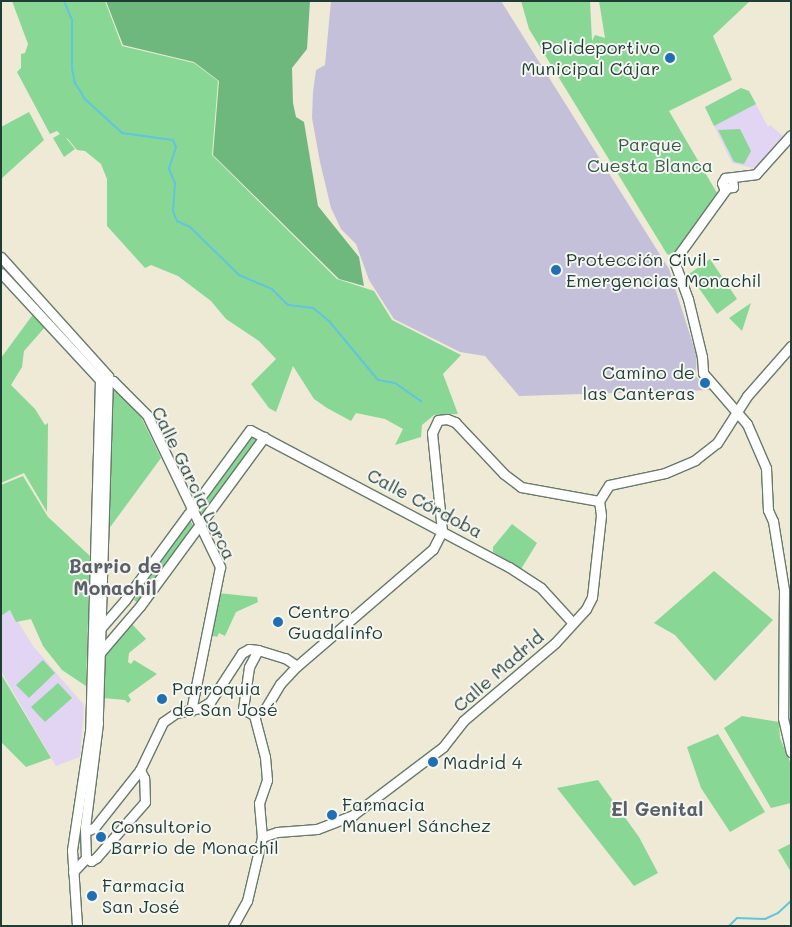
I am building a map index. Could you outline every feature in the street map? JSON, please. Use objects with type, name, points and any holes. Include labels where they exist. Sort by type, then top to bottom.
[{"type":"street","points":[[791,134],[756,174],[722,181],[726,189],[674,261],[688,299],[702,357],[703,373],[738,411],[747,424],[766,468],[768,510],[773,521],[784,590],[783,718],[791,752]]},
{"type":"street","points":[[1,257],[108,376],[104,381],[96,656],[90,731],[78,821],[72,850],[77,926]]},
{"type":"street","points":[[1,273],[104,381]]},
{"type":"street","points":[[254,715],[265,709],[280,684],[297,666],[433,549],[442,531],[442,508],[432,431],[436,423],[444,418],[455,422],[504,474],[521,487],[599,501],[609,485],[618,480],[665,473],[695,460],[717,443],[738,411],[791,346]]},
{"type":"street","name":"Calle García Lorca","points":[[104,381],[113,381],[146,416],[220,567],[191,711]]},
{"type":"street","name":"Calle Córdoba","points":[[192,510],[250,430],[442,531],[541,588],[574,623]]},
{"type":"street","points":[[73,872],[86,858],[86,829],[98,723],[96,656],[200,525],[264,437]]},
{"type":"street","name":"Calle Madrid","points":[[262,837],[277,832],[318,829],[353,815],[443,747],[463,721],[555,644],[574,623],[592,597],[599,501]]},
{"type":"street","points":[[419,519],[433,520],[442,508]]},
{"type":"street","points":[[97,634],[192,510]]},
{"type":"street","points":[[86,829],[94,828],[140,770],[163,722],[176,713],[191,711],[210,702],[242,653],[249,649],[258,650],[285,658],[297,666]]},
{"type":"street","points":[[233,926],[247,901],[262,837],[259,803],[267,780],[262,743],[254,715],[243,709],[249,667],[258,650]]},
{"type":"street","points":[[86,858],[91,861],[96,858],[145,802],[144,778],[140,770]]},
{"type":"street","points":[[78,821],[86,829]]},
{"type":"shaded area","points":[[331,1],[501,1],[669,269],[697,357],[695,376],[712,390],[519,396],[485,356],[460,352],[394,319],[369,280],[356,244],[341,229],[331,208],[320,162],[312,118],[313,92],[316,70],[325,65]]},
{"type":"shaded area","points":[[741,88],[749,91],[768,127],[770,125],[784,137],[757,169],[732,163],[705,107]]},
{"type":"shaded area","points":[[11,610],[33,646],[84,705],[80,757],[56,766],[1,671],[1,616]]},
{"type":"green space","points":[[12,1],[105,1],[122,46],[194,63],[218,81],[212,155],[337,279],[374,291],[392,320],[461,355],[443,374],[458,414],[434,415],[422,425],[421,437],[395,445],[403,429],[385,419],[356,413],[351,421],[327,408],[314,399],[293,366],[276,412],[269,408],[251,384],[276,359],[259,341],[226,319],[211,301],[178,276],[151,265],[145,268],[107,226],[107,179],[101,164],[85,151],[77,150],[66,138],[75,149],[64,157],[53,138],[60,134],[57,131],[50,134],[17,72],[21,68],[21,54],[25,53],[28,44]]},
{"type":"green space","points":[[106,1],[310,1],[307,49],[292,68],[293,103],[296,117],[304,122],[318,206],[359,257],[364,286],[339,279],[213,155],[219,81],[194,62],[123,45]]},
{"type":"green space","name":"Parque Cuesta Blanca","points":[[521,1],[590,1],[592,41],[595,35],[605,38],[599,1],[750,1],[713,36],[732,80],[669,111],[717,193],[672,256],[667,254],[529,29]]},
{"type":"green space","points":[[741,88],[749,91],[756,104],[714,126],[705,107]]},
{"type":"green space","points":[[29,112],[44,140],[1,179],[1,127]]},
{"type":"green space","points":[[740,129],[751,151],[744,164],[734,162],[718,130]]},
{"type":"green space","points":[[710,259],[737,299],[717,314],[689,274]]},
{"type":"green space","points":[[751,303],[742,331],[729,318]]},
{"type":"green space","points":[[34,313],[46,326],[24,351],[22,367],[11,385],[35,409],[45,425],[48,423],[47,512],[24,473],[1,483],[1,358]]},
{"type":"green space","points":[[113,390],[117,390],[141,417],[161,458],[108,530],[110,393]]},
{"type":"green space","points":[[250,436],[257,439],[201,517],[197,509]]},
{"type":"green space","points":[[23,476],[48,517],[90,556],[86,686],[62,670],[43,646],[31,619],[16,622],[10,610],[1,616],[1,485]]},
{"type":"green space","points":[[190,520],[194,527],[138,603],[134,600]]},
{"type":"green space","points":[[512,524],[537,543],[521,569],[493,552],[493,547]]},
{"type":"green space","points":[[714,571],[773,620],[715,681],[675,635],[654,623]]},
{"type":"green space","points":[[218,593],[257,597],[258,602],[236,612],[225,636],[219,633],[217,637],[210,635]]},
{"type":"green space","points":[[131,623],[146,639],[129,653],[128,662],[131,664],[134,660],[157,674],[128,695],[131,700],[128,703],[125,700],[103,698],[104,658]]},
{"type":"green space","points":[[43,660],[55,673],[29,698],[16,685]]},
{"type":"green space","points":[[1,674],[51,758],[26,767],[1,742]]},
{"type":"green space","points":[[58,683],[72,698],[45,722],[31,707]]},
{"type":"green space","points":[[742,716],[779,722],[780,738],[791,764],[791,803],[771,808],[724,728]]},
{"type":"green space","points":[[718,734],[765,812],[730,832],[701,788],[687,747]]},
{"type":"green space","points":[[598,780],[639,837],[658,873],[634,886],[557,788]]},
{"type":"green space","points":[[790,844],[791,846],[791,872],[778,850]]},
{"type":"waterway","points":[[64,1],[72,20],[72,69],[75,83],[85,99],[122,133],[173,140],[176,147],[169,169],[175,183],[173,211],[177,221],[190,227],[239,275],[272,289],[288,305],[313,308],[329,321],[378,380],[395,383],[421,401]]},
{"type":"waterway","points":[[729,926],[737,918],[765,919],[778,913],[791,901]]},
{"type":"place","name":"Polideportivo Municipal Cájar","points":[[670,58]]},
{"type":"place","name":"Protección Civil - Emergencias Monachil","points":[[556,270]]},
{"type":"place","name":"Camino de las Canteras","points":[[705,383]]},
{"type":"place","name":"Centro Guadalinfo","points":[[278,622]]},
{"type":"place","name":"Parroquia de San José","points":[[162,699]]},
{"type":"place","name":"Madrid 4","points":[[433,762]]},
{"type":"place","name":"Farmacia Manuerl Sánchez","points":[[332,815]]},
{"type":"place","name":"Consultorio Barrio de Monachil","points":[[101,837]]},
{"type":"place","name":"Farmacia San José","points":[[92,896]]},
{"type":"district","name":"Barrio de Monachil","points":[[115,577]]},
{"type":"district","name":"El Genital","points":[[657,809]]}]
